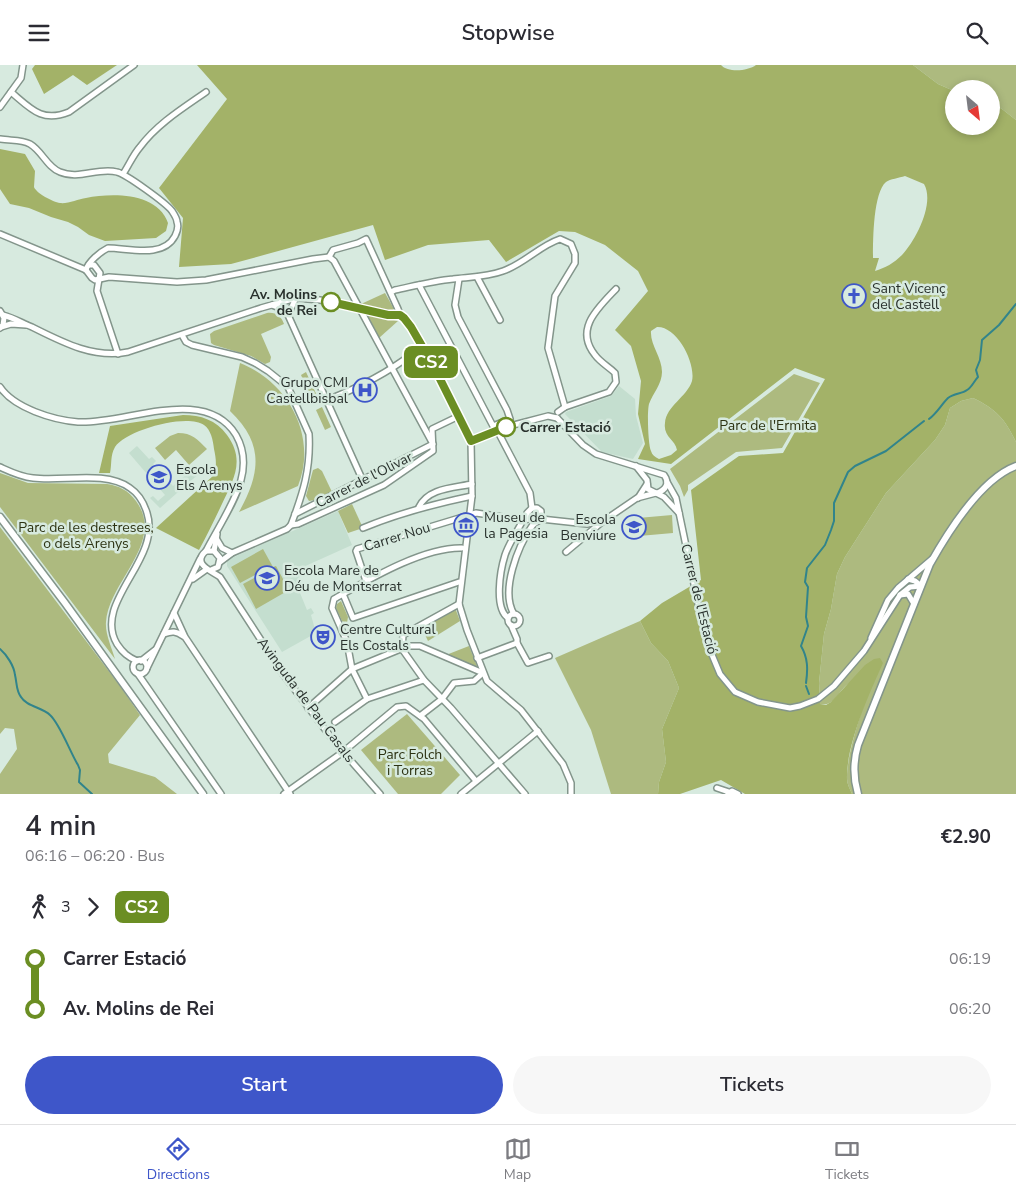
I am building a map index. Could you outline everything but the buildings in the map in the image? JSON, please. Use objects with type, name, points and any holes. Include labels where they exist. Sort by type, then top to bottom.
[{"type":"street","points":[[0,107],[21,78],[23,65]]},
{"type":"street","points":[[11,92],[36,112],[43,115],[57,116],[69,111],[134,65]]},
{"type":"street","points":[[124,174],[146,139],[206,92]]},
{"type":"street","points":[[0,139],[28,143],[55,169],[67,175],[110,171],[124,174],[172,211],[178,223],[177,231],[173,240],[164,248],[156,250],[108,248],[88,267]]},
{"type":"street","points":[[0,234],[88,267],[92,264],[96,267],[100,273],[96,291],[118,354]]},
{"type":"street","points":[[329,257],[333,250],[366,239],[400,315],[411,327],[471,441],[472,496],[459,604],[463,620],[487,681],[521,710],[563,764],[571,783],[571,794]]},
{"type":"street","points":[[391,292],[419,285],[477,277],[503,271],[528,258],[547,243],[560,239],[571,244],[575,254],[575,263],[555,297],[548,348],[565,407]]},
{"type":"street","points":[[96,267],[99,255]]},
{"type":"street","points":[[88,267],[92,278],[109,277],[177,282],[206,280],[329,257],[334,261],[433,444]]},
{"type":"street","points":[[477,277],[500,320]]},
{"type":"street","points":[[459,279],[454,305],[458,317],[510,419],[471,441]]},
{"type":"street","points":[[419,285],[530,493],[532,508]]},
{"type":"street","points":[[495,428],[556,415],[565,407],[609,392],[616,382],[615,373],[596,356],[588,344],[587,327],[593,314],[616,289]]},
{"type":"street","points":[[2,313],[84,350],[96,353],[118,354],[271,305],[296,299],[320,301],[388,315],[400,315]]},
{"type":"street","points":[[288,315],[296,299]]},
{"type":"street","points":[[271,305],[282,309],[288,315],[363,481]]},
{"type":"street","points":[[1,328],[4,321],[2,313]]},
{"type":"street","points":[[1,328],[11,324],[28,326]]},
{"type":"street","points":[[182,335],[186,342],[192,345],[242,357],[255,363],[288,387],[309,434],[308,475],[291,525]]},
{"type":"street","points":[[328,400],[393,369],[412,354]]},
{"type":"street","points":[[0,387],[7,396],[19,405],[69,421],[88,422],[179,409],[198,410],[216,415],[236,435],[243,458],[240,485],[200,559],[191,581],[146,670],[138,674]]},
{"type":"street","name":"Carrer de l'Estació","points":[[556,415],[583,445],[596,454],[664,475],[676,498],[700,613],[710,650],[720,674],[735,692],[758,702],[790,708],[818,699],[834,687],[864,651],[900,595]]},
{"type":"street","name":"Carrer de l'Olivar","points":[[219,564],[232,553],[291,525],[303,523],[391,481],[433,451],[432,429],[459,416]]},
{"type":"street","name":"Carrer de l'Olivar","points":[[294,516],[433,444]]},
{"type":"street","points":[[858,794],[854,766],[858,745],[934,557],[986,485],[998,475],[1016,465]]},
{"type":"street","points":[[636,466],[647,482],[648,489],[664,497],[679,514]]},
{"type":"street","points":[[0,467],[20,476],[34,478],[98,478],[114,480],[122,483],[138,495],[148,516],[149,535],[146,547],[118,601],[111,621],[112,633],[125,655],[145,663],[149,690]]},
{"type":"street","points":[[637,498],[650,475],[655,473]]},
{"type":"street","points":[[566,552],[602,522],[637,498],[662,491],[666,487],[667,482]]},
{"type":"street","points":[[419,507],[432,492],[472,484]]},
{"type":"street","points":[[363,528],[419,507],[472,496]]},
{"type":"street","points":[[532,508],[539,509],[542,514],[541,519]]},
{"type":"street","points":[[532,508],[527,513],[504,558],[499,603],[502,613],[512,625],[517,643],[528,663],[549,656]]},
{"type":"street","points":[[470,514],[476,513],[535,523]]},
{"type":"street","name":"Carrer Nou","points":[[366,581],[356,551],[357,549],[470,514]]},
{"type":"street","points":[[294,516],[303,523]]},
{"type":"street","points":[[0,517],[65,603],[203,794]]},
{"type":"street","points":[[512,625],[520,622],[519,616],[514,614],[510,607],[509,591],[514,562],[532,525],[541,519],[587,524],[602,522]]},
{"type":"street","points":[[191,581],[219,564],[220,558],[216,552],[216,537],[220,524]]},
{"type":"street","points":[[216,537],[222,547],[232,553]]},
{"type":"street","points":[[367,699],[352,669],[347,642],[332,608],[334,599],[406,562],[444,550],[462,548]]},
{"type":"street","points":[[206,551],[216,552]]},
{"type":"street","name":"Carrer de l'Olivar","points":[[216,552],[232,553]]},
{"type":"street","name":"Carrer de l'Estació","points":[[870,641],[888,600],[908,579],[934,557]]},
{"type":"street","points":[[200,559],[201,563],[209,570]]},
{"type":"street","name":"Avinguda de Pau Casals","points":[[219,564],[220,577]]},
{"type":"street","name":"Avinguda de Pau Casals","points":[[209,570],[220,577],[283,674],[308,708],[380,794]]},
{"type":"street","points":[[908,579],[915,581],[921,586]]},
{"type":"street","points":[[343,594],[353,618],[458,582]]},
{"type":"street","points":[[900,595],[910,587],[921,586]]},
{"type":"street","points":[[900,595],[908,594],[914,604]]},
{"type":"street","points":[[459,604],[403,635],[402,649],[424,680],[526,794]]},
{"type":"street","points":[[174,613],[185,637],[288,793],[343,752],[397,707],[406,706],[420,716],[476,781]]},
{"type":"street","points":[[508,619],[514,614]]},
{"type":"street","points":[[163,635],[170,631],[177,632],[185,637]]},
{"type":"street","points":[[477,658],[517,643]]},
{"type":"street","points":[[308,708],[352,669],[408,646],[420,646],[483,673]]},
{"type":"street","points":[[155,650],[134,664],[134,672],[138,674],[221,794]]},
{"type":"street","points":[[420,716],[442,699],[454,683],[474,681],[483,673]]},
{"type":"street","points":[[335,722],[367,699],[424,680]]},
{"type":"street","points":[[461,794],[538,731]]},
{"type":"street","points":[[716,788],[728,793],[734,791],[738,794]]},
{"type":"shaded area","points":[[619,386],[635,399],[636,416],[643,443],[633,459],[602,452],[565,414],[611,396]]},
{"type":"shaded area","name":"Escola Els Arenys","points":[[137,446],[149,459],[152,457],[156,461],[153,464],[161,473],[165,471],[169,475],[166,478],[173,486],[197,465],[202,471],[160,508],[150,498],[153,496],[158,501],[165,495],[129,453]]},
{"type":"shaded area","name":"Escola Mare de Déu de Montserrat","points":[[338,511],[352,545],[301,568],[298,588],[307,610],[311,608],[314,613],[311,615],[316,633],[282,652],[227,566],[227,560]]},
{"type":"green space","points":[[35,65],[117,65],[87,85],[73,75],[44,94],[32,69]]},
{"type":"green space","points":[[197,65],[721,65],[724,68],[738,70],[748,69],[756,65],[913,65],[945,87],[945,135],[1000,135],[1000,108],[1016,120],[1016,442],[999,415],[981,402],[973,398],[961,401],[950,408],[945,425],[935,440],[886,493],[845,557],[837,574],[831,609],[824,634],[819,683],[820,704],[826,705],[831,702],[865,665],[874,659],[880,658],[883,663],[859,720],[850,751],[847,779],[852,794],[745,794],[721,780],[680,794],[658,794],[659,782],[666,762],[662,729],[679,688],[668,661],[651,643],[640,621],[662,603],[701,580],[691,490],[739,456],[783,453],[825,379],[795,368],[671,464],[638,459],[645,444],[638,414],[641,381],[631,346],[615,330],[648,291],[638,271],[605,245],[575,232],[559,231],[506,262],[489,240],[428,245],[385,260],[373,225],[231,264],[179,267],[183,218],[159,188],[227,99]],"holes":[[[905,176],[924,184],[927,192],[926,211],[913,240],[896,260],[875,271],[879,258],[873,258],[873,241],[876,206],[882,188],[886,182]],[[657,327],[671,332],[684,347],[691,365],[692,381],[686,392],[666,417],[666,432],[677,450],[671,455],[659,459],[652,454],[649,442],[649,404],[662,376],[660,361],[651,331]]]},
{"type":"green space","points":[[913,65],[1016,65],[1016,120],[1000,108],[1000,80],[945,80],[945,87]]},
{"type":"green space","points":[[0,149],[25,154],[35,171],[35,189],[49,199],[63,203],[108,195],[144,200],[154,205],[162,213],[168,223],[166,231],[156,238],[105,241],[89,235],[68,222],[29,208],[10,204],[0,189]]},
{"type":"green space","points":[[385,293],[394,309],[391,312],[361,304]]},
{"type":"green space","points":[[267,313],[278,315],[284,324],[261,334],[271,357],[270,362],[265,364],[251,356],[211,343],[210,334],[214,331]]},
{"type":"green space","points":[[370,314],[398,321],[379,338],[368,317]]},
{"type":"green space","points":[[240,363],[272,383],[285,397],[301,430],[304,448],[303,467],[298,486],[239,512],[251,485],[256,460],[254,447],[249,435],[230,411]]},
{"type":"green space","points":[[306,372],[320,402],[314,405],[301,375]]},
{"type":"green space","name":"Parc de l'Ermita","points":[[794,374],[820,383],[782,448],[736,452],[688,485],[688,490],[684,497],[670,469]]},
{"type":"green space","points":[[973,398],[988,406],[999,415],[1016,442],[1016,794],[852,794],[847,779],[850,754],[864,706],[880,668],[848,684],[833,701],[820,704],[819,683],[824,634],[831,609],[837,574],[845,557],[886,493],[935,440],[945,425],[950,408],[961,401]]},
{"type":"green space","points":[[322,407],[331,427],[325,430],[316,410]]},
{"type":"green space","points":[[183,415],[202,417],[213,422],[227,435],[236,453],[236,471],[230,488],[199,550],[156,528],[214,475],[216,462],[213,442],[210,432],[204,425],[184,421],[171,422],[144,429],[121,441],[115,447],[110,473],[99,473],[110,426]]},
{"type":"green space","points":[[178,433],[194,437],[207,449],[189,465],[176,450],[165,460],[155,448],[170,436]]},
{"type":"green space","points":[[318,468],[322,471],[332,492],[309,501],[306,496],[313,470]]},
{"type":"green space","name":"Parc de les destreses, o dels Arenys","points":[[0,473],[28,483],[107,484],[126,491],[136,501],[143,516],[144,531],[140,546],[109,607],[106,622],[115,659],[0,507]]},
{"type":"green space","points":[[352,504],[363,528],[348,533],[338,511]]},
{"type":"green space","points":[[672,515],[673,533],[639,536],[638,518]]},
{"type":"green space","points":[[0,527],[140,715],[108,754],[109,763],[155,777],[177,794],[0,794],[0,774],[17,749],[14,729],[5,728],[0,734]]},
{"type":"green space","points":[[263,549],[273,567],[276,566],[289,590],[256,609],[243,584],[271,569],[270,567],[240,583],[231,567]]},
{"type":"green space","points":[[341,601],[348,617],[347,623],[342,621],[336,608],[337,604]]},
{"type":"green space","points":[[454,605],[460,621],[428,641],[420,624]]},
{"type":"green space","points":[[640,621],[651,643],[668,661],[679,688],[662,729],[666,762],[659,782],[658,794],[611,794],[591,730],[555,658]]},
{"type":"green space","points":[[469,646],[477,666],[475,668],[446,655]]},
{"type":"green space","name":"Parc Folch i Torras","points":[[407,714],[460,775],[441,794],[398,794],[361,750]]},
{"type":"waterway","points":[[929,419],[948,398],[972,386],[978,377],[976,370],[980,360],[982,340],[999,325],[1016,304]]},
{"type":"waterway","points":[[806,683],[807,664],[801,646],[808,626],[806,617],[808,587],[805,582],[807,568],[825,545],[834,521],[834,503],[848,472],[855,466],[886,451],[924,421]]},
{"type":"waterway","points":[[0,649],[8,657],[13,668],[19,695],[27,703],[47,712],[54,719],[80,770],[79,782],[92,794]]},
{"type":"waterway","points":[[806,686],[809,694]]},
{"type":"bus line","name":"CS2","points":[[331,302],[388,315],[402,316],[411,327],[433,365],[471,441],[506,427]]},
{"type":"place","name":"Sant Vicenç del Castell","points":[[854,296]]},
{"type":"place","name":"Av. Molins de Rei","points":[[331,302]]},
{"type":"place","name":"Grupo CMI Castellbisbal","points":[[365,390]]},
{"type":"place","name":"Carrer Estació","points":[[506,427]]},
{"type":"place","name":"Escola Els Arenys","points":[[159,477]]},
{"type":"place","name":"Museu de la Pagesia","points":[[466,525]]},
{"type":"place","name":"Escola Benviure","points":[[634,527]]},
{"type":"place","name":"Escola Mare de Déu de Montserrat","points":[[267,578]]},
{"type":"place","name":"Centre Cultural Els Costals","points":[[323,637]]}]
